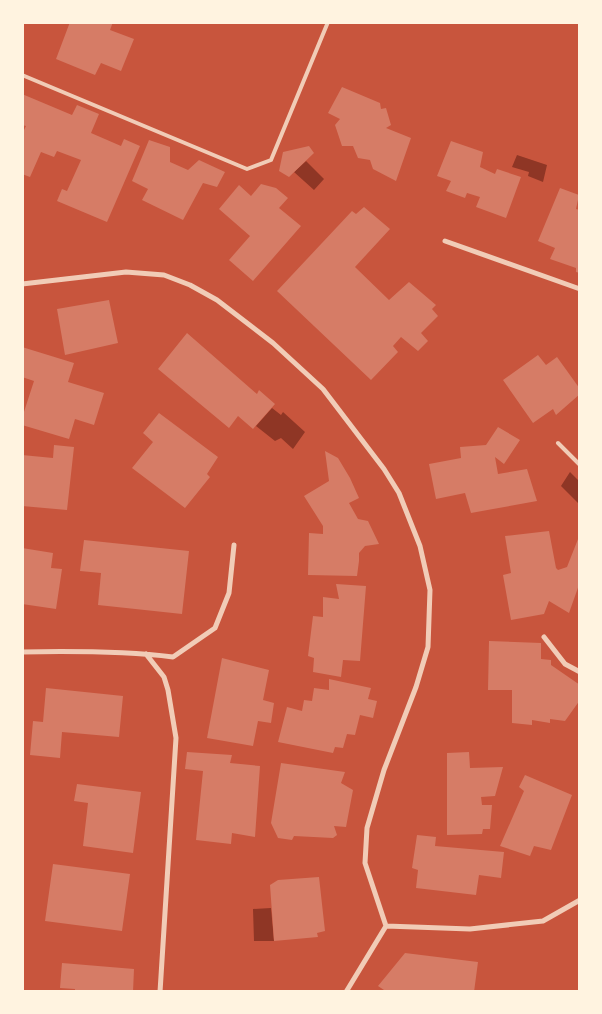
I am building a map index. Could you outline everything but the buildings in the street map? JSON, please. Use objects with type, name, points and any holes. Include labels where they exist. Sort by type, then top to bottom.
[{"type":"street","points":[[445,241],[580,289]]},
{"type":"street","points":[[22,284],[126,272],[164,275],[190,285],[216,300],[273,344],[323,389],[384,469],[399,493],[420,546],[430,590],[428,647],[416,687],[384,770],[367,828],[364,863],[386,926]]},
{"type":"street","points":[[22,652],[78,651],[173,657],[215,628],[229,593],[234,545]]},
{"type":"street","points":[[544,637],[564,664],[580,672]]},
{"type":"street","points":[[146,654],[164,677],[176,738],[160,992]]},
{"type":"street","points":[[386,926],[470,929],[543,921],[580,900]]},
{"type":"street","points":[[346,992],[386,926]]},
{"type":"lane","points":[[22,75],[247,169],[272,160],[328,22]]},
{"type":"lane","points":[[558,443],[580,465]]},
{"type":"shaded area","points":[[517,155],[547,165],[543,182],[528,176],[529,172],[512,167]]},
{"type":"shaded area","points":[[306,161],[324,179],[314,190],[294,172]]},
{"type":"shaded area","points":[[272,408],[281,415],[283,412],[305,432],[293,449],[281,438],[275,441],[256,426]]},
{"type":"shaded area","points":[[570,472],[579,481],[579,504],[561,486]]},
{"type":"shaded area","points":[[271,908],[274,941],[254,941],[253,909]]}]
